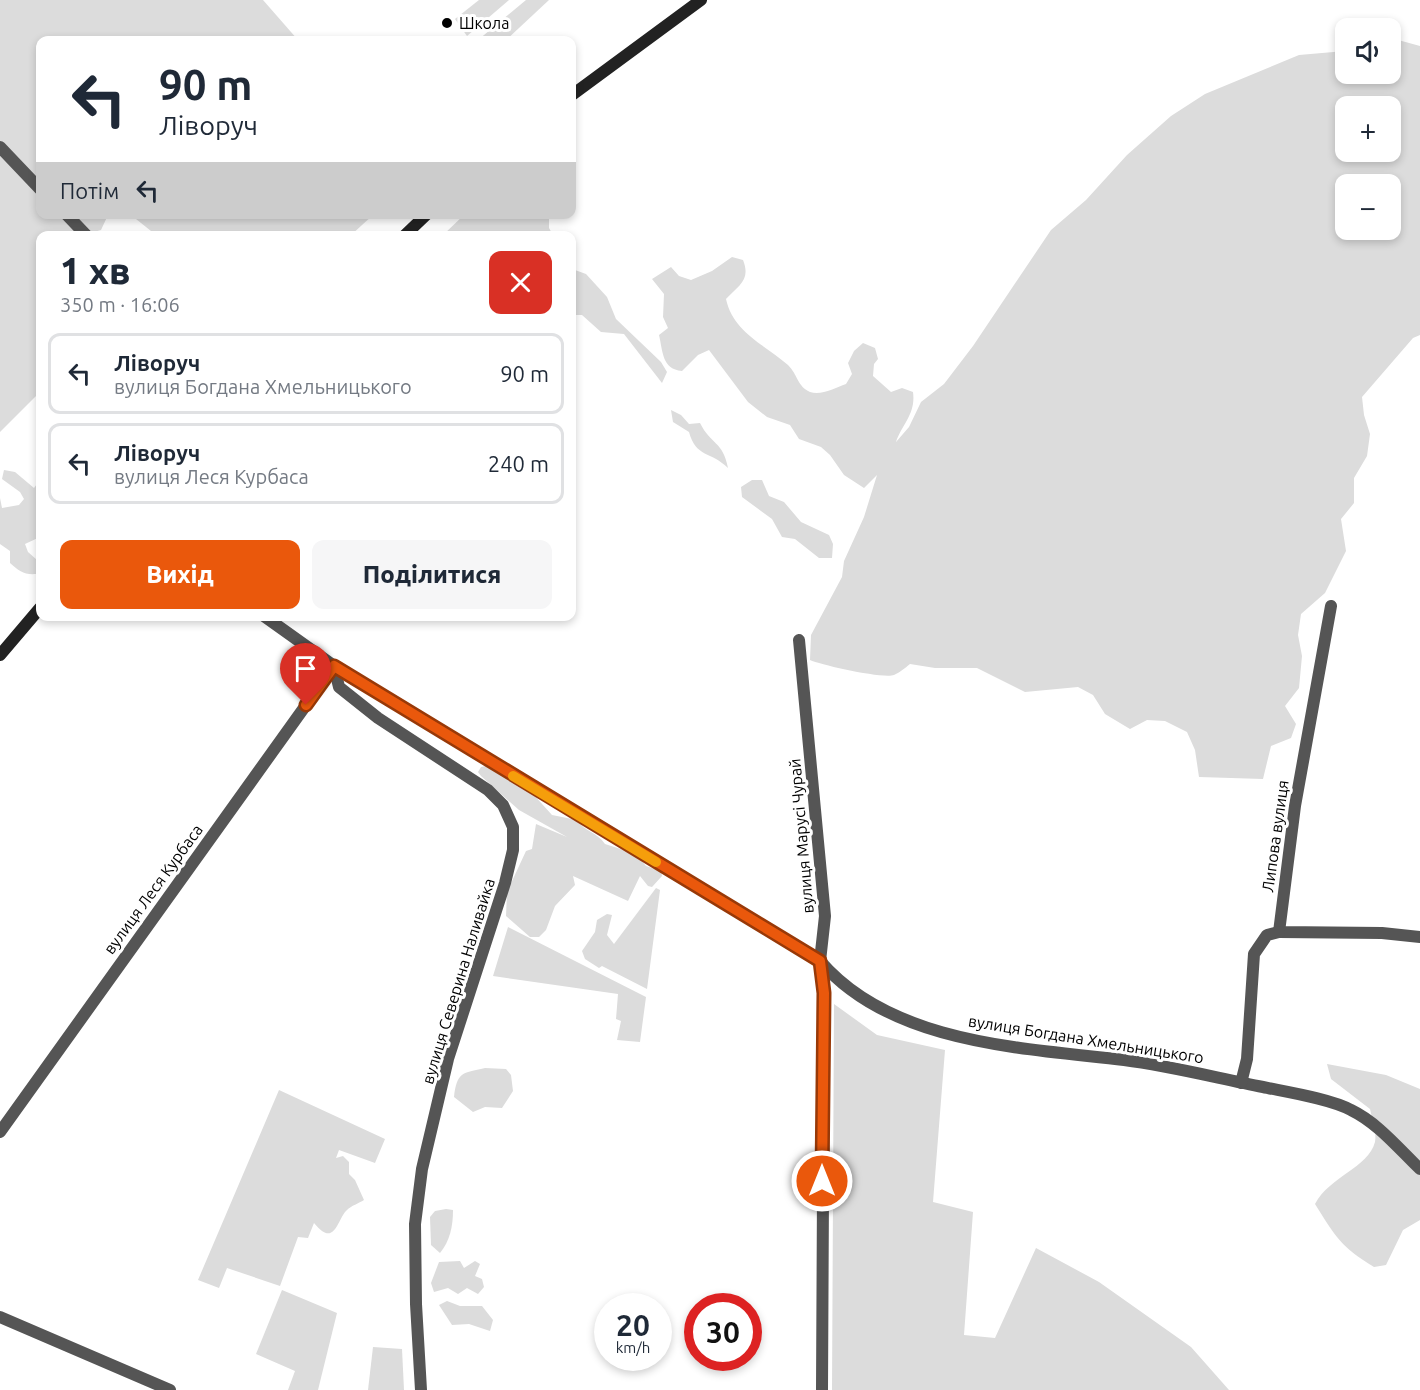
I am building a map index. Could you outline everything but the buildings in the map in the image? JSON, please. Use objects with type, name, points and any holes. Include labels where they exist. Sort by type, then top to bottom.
[{"type":"street","points":[[576,92],[701,0]]},
{"type":"street","points":[[0,147],[36,185]]},
{"type":"street","points":[[71,219],[82,231]]},
{"type":"street","points":[[409,231],[422,219]]},
{"type":"street","name":"Липова вулиця","points":[[1279,932],[1294,806],[1331,606]]},
{"type":"street","points":[[0,654],[36,614]]},
{"type":"street","name":"вулиця Богдана Хмельницького","points":[[271,621],[334,666],[820,961],[838,981],[867,1002],[927,1027],[989,1044],[1126,1060],[1241,1083],[1350,1109],[1373,1124],[1420,1169]]},
{"type":"street","name":"вулиця Марусі Чурай","points":[[799,639],[825,916],[820,961],[824,993],[822,1390]]},
{"type":"street","name":"вулиця Леся Курбаса","points":[[0,1132],[334,666]]},
{"type":"street","name":"вулиця Северина Наливайка","points":[[334,666],[339,687],[378,718],[488,790],[503,805],[513,827],[513,850],[505,883],[448,1059],[422,1169],[416,1224],[416,1304],[421,1390]]},
{"type":"street","points":[[1241,1083],[1247,1059],[1254,954],[1267,935],[1279,932],[1382,933],[1420,937]]},
{"type":"street","points":[[0,1317],[170,1390]]},
{"type":"shaded area","points":[[0,0],[263,0],[294,36],[36,36],[36,219],[106,219],[101,230],[98,231],[36,231],[36,396],[0,432]]},
{"type":"shaded area","points":[[479,0],[509,0],[467,36],[455,19]]},
{"type":"shaded area","points":[[526,0],[549,0],[510,36],[483,36]]},
{"type":"shaded area","points":[[1401,41],[1420,46],[1420,335],[1413,338],[1362,397],[1364,415],[1370,434],[1367,456],[1354,478],[1354,503],[1341,519],[1346,551],[1325,593],[1301,614],[1298,635],[1302,656],[1299,688],[1285,706],[1296,724],[1291,738],[1271,746],[1263,779],[1199,777],[1195,750],[1187,732],[1165,721],[1147,720],[1130,729],[1105,714],[1093,695],[1078,687],[1025,692],[977,668],[935,668],[910,664],[896,674],[888,676],[852,671],[810,660],[811,635],[842,577],[844,561],[864,517],[877,475],[864,488],[844,475],[830,455],[821,447],[799,439],[790,425],[767,417],[748,402],[709,350],[698,355],[682,371],[671,367],[665,359],[659,335],[668,328],[663,317],[664,294],[652,279],[671,267],[679,276],[691,280],[712,271],[732,257],[743,260],[745,277],[726,299],[735,320],[751,337],[788,365],[802,387],[810,392],[823,392],[846,384],[852,374],[848,363],[854,351],[863,343],[875,348],[878,359],[874,364],[873,376],[891,392],[902,388],[913,392],[911,413],[896,442],[909,427],[921,402],[944,384],[973,346],[1051,230],[1086,200],[1127,155],[1171,116],[1205,94],[1299,55],[1335,52],[1335,84],[1401,84]]},
{"type":"shaded area","points":[[136,219],[369,219],[355,231],[151,231]]},
{"type":"shaded area","points":[[460,219],[549,219],[551,231],[447,231]]},
{"type":"shaded area","points":[[576,270],[586,274],[607,297],[616,319],[661,362],[667,372],[662,383],[624,334],[601,332],[582,315],[576,315]]},
{"type":"shaded area","points":[[671,410],[681,415],[689,424],[700,423],[708,436],[720,448],[728,468],[696,446],[689,432],[673,422]]},
{"type":"shaded area","points":[[4,470],[15,472],[34,488],[36,485],[36,539],[25,544],[28,552],[36,559],[36,574],[25,573],[13,566],[10,563],[10,551],[0,544],[0,498],[2,508],[19,505],[24,499],[20,492],[2,479]]},
{"type":"shaded area","points":[[752,480],[762,480],[769,496],[784,502],[801,522],[829,535],[833,544],[832,558],[819,558],[795,539],[782,537],[772,519],[742,497],[741,487]]},
{"type":"shaded area","points":[[491,765],[533,794],[552,815],[577,820],[605,844],[636,854],[646,866],[661,871],[662,876],[652,887],[648,886],[640,876],[628,901],[573,876],[575,885],[555,906],[546,930],[539,937],[530,937],[506,916],[507,892],[526,851],[532,849],[536,824],[567,837],[519,810],[481,776],[478,772],[481,767]]},
{"type":"shaded area","points":[[656,888],[660,890],[647,989],[602,966],[599,968],[585,959],[582,951],[595,932],[597,920],[607,914],[612,915],[607,935],[614,944]]},
{"type":"shaded area","points":[[508,927],[646,997],[640,1042],[617,1040],[621,1021],[616,1019],[618,994],[493,976]]},
{"type":"shaded area","points":[[834,1004],[877,1035],[945,1050],[933,1202],[973,1212],[964,1335],[995,1338],[1036,1248],[1099,1282],[1191,1347],[1229,1390],[832,1390]]},
{"type":"shaded area","points":[[1327,1064],[1386,1075],[1420,1089],[1420,1220],[1403,1230],[1386,1265],[1374,1267],[1346,1247],[1315,1204],[1330,1186],[1365,1159],[1375,1142],[1370,1109],[1331,1079]]},
{"type":"shaded area","points":[[485,1068],[506,1069],[511,1075],[513,1091],[502,1108],[485,1107],[473,1112],[454,1097],[457,1083],[462,1075]]},
{"type":"shaded area","points":[[279,1090],[385,1139],[375,1163],[339,1150],[336,1158],[343,1156],[349,1162],[349,1174],[355,1180],[364,1200],[347,1210],[331,1233],[321,1230],[314,1223],[308,1238],[298,1237],[280,1286],[227,1268],[219,1288],[198,1280]]},
{"type":"shaded area","points":[[453,1210],[452,1222],[449,1238],[440,1253],[431,1245],[430,1217],[435,1211]]},
{"type":"shaded area","points":[[460,1261],[464,1268],[475,1261],[480,1264],[475,1276],[482,1279],[484,1287],[478,1294],[467,1288],[458,1294],[448,1288],[434,1292],[431,1283],[439,1262]]},
{"type":"shaded area","points":[[282,1290],[337,1313],[318,1390],[288,1390],[295,1371],[256,1354]]},
{"type":"shaded area","points":[[447,1301],[460,1306],[482,1306],[493,1320],[490,1331],[469,1324],[452,1325],[439,1305]]},
{"type":"shaded area","points":[[373,1347],[402,1349],[404,1390],[368,1390]]},
{"type":"slow traffic","points":[[513,776],[656,862]]},
{"type":"place","name":"Школа","points":[[447,23]]},
{"type":"route","points":[[306,705],[334,666],[404,707],[528,786],[596,824],[820,961],[824,993],[822,1181]]}]
